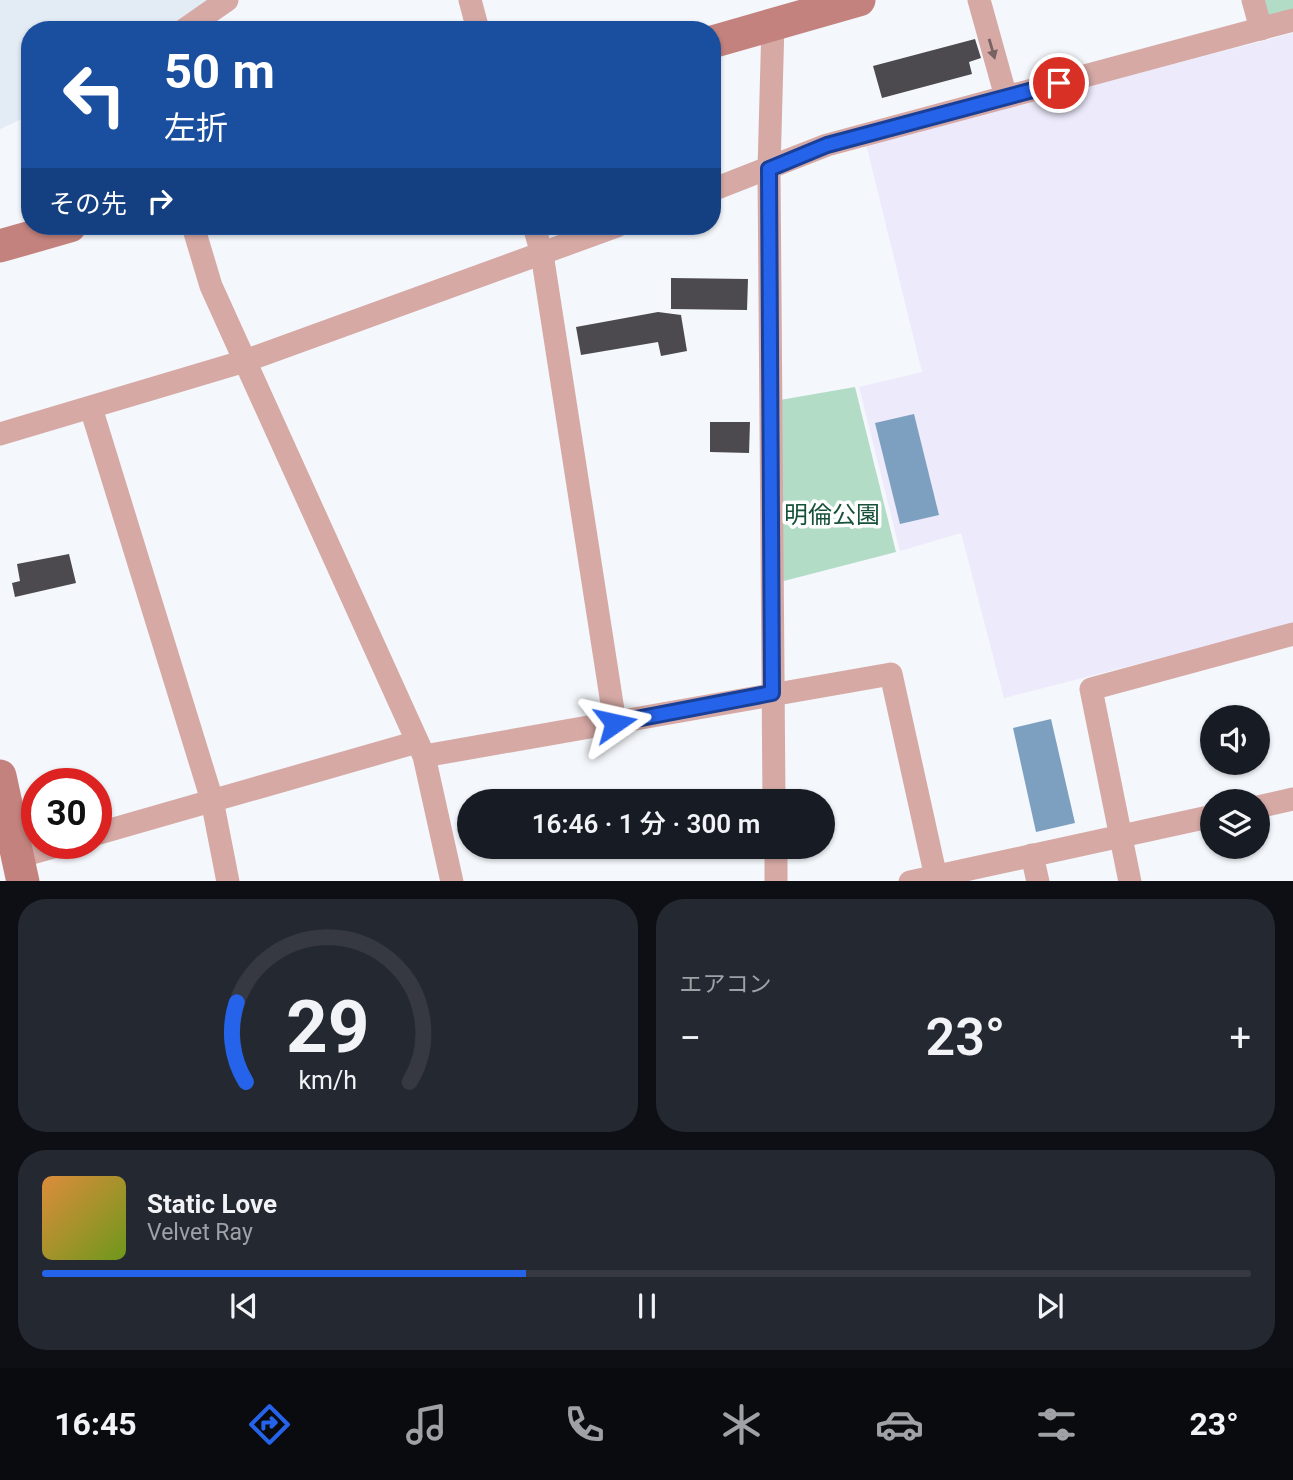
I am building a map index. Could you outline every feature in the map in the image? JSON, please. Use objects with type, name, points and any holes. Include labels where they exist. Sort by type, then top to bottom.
[{"type":"street","points":[[197,21],[227,0]]},
{"type":"street","points":[[470,0],[476,21]]},
{"type":"street","points":[[721,39],[825,5],[859,0]]},
{"type":"street","points":[[979,0],[1006,97]]},
{"type":"street","points":[[1253,0],[1261,29]]},
{"type":"street","points":[[721,187],[827,145],[1293,20]]},
{"type":"street","points":[[773,24],[769,169],[774,789]]},
{"type":"street","points":[[0,246],[38,235]]},
{"type":"street","points":[[196,235],[211,286],[420,749],[452,881]]},
{"type":"street","points":[[537,235],[542,254],[615,723]]},
{"type":"street","points":[[0,434],[245,361],[593,235]]},
{"type":"street","points":[[91,408],[212,800],[228,881]]},
{"type":"street","points":[[1130,881],[1091,689],[1293,634]]},
{"type":"street","points":[[112,829],[212,800],[420,749],[615,723],[891,674],[936,879]]},
{"type":"street","points":[[0,776],[15,867],[32,859]]},
{"type":"street","points":[[1270,804],[1293,799]]},
{"type":"street","points":[[910,881],[936,879],[1200,819]]},
{"type":"street","points":[[1032,855],[1038,881]]},
{"type":"street","points":[[776,859],[776,881]]},
{"type":"shaded area","points":[[0,0],[208,0],[177,21],[21,21],[21,119],[0,129]]},
{"type":"shaded area","points":[[1293,33],[1293,624],[1004,698],[961,533],[900,551],[859,387],[922,372],[866,144]]},
{"type":"green space","points":[[1259,0],[1293,0],[1293,12],[1264,20]]},
{"type":"green space","name":"明倫公園","points":[[855,387],[896,552],[780,582],[780,400]]},
{"type":"water","points":[[914,414],[939,515],[900,524],[875,423]]},
{"type":"water","points":[[1051,719],[1075,823],[1036,832],[1013,728]]},
{"type":"building","points":[[975,39],[981,58],[969,62],[972,74],[882,98],[873,66]]},
{"type":"building","points":[[671,278],[748,279],[747,310],[671,309]]},
{"type":"building","points":[[658,312],[681,315],[687,351],[661,356],[658,342],[581,355],[576,327]]},
{"type":"building","points":[[710,422],[750,422],[749,453],[710,452]]},
{"type":"building","points":[[69,554],[76,583],[15,597],[12,583],[20,581],[17,564]]},
{"type":"route","points":[[615,723],[772,693],[769,169],[827,145],[1059,83]]}]
